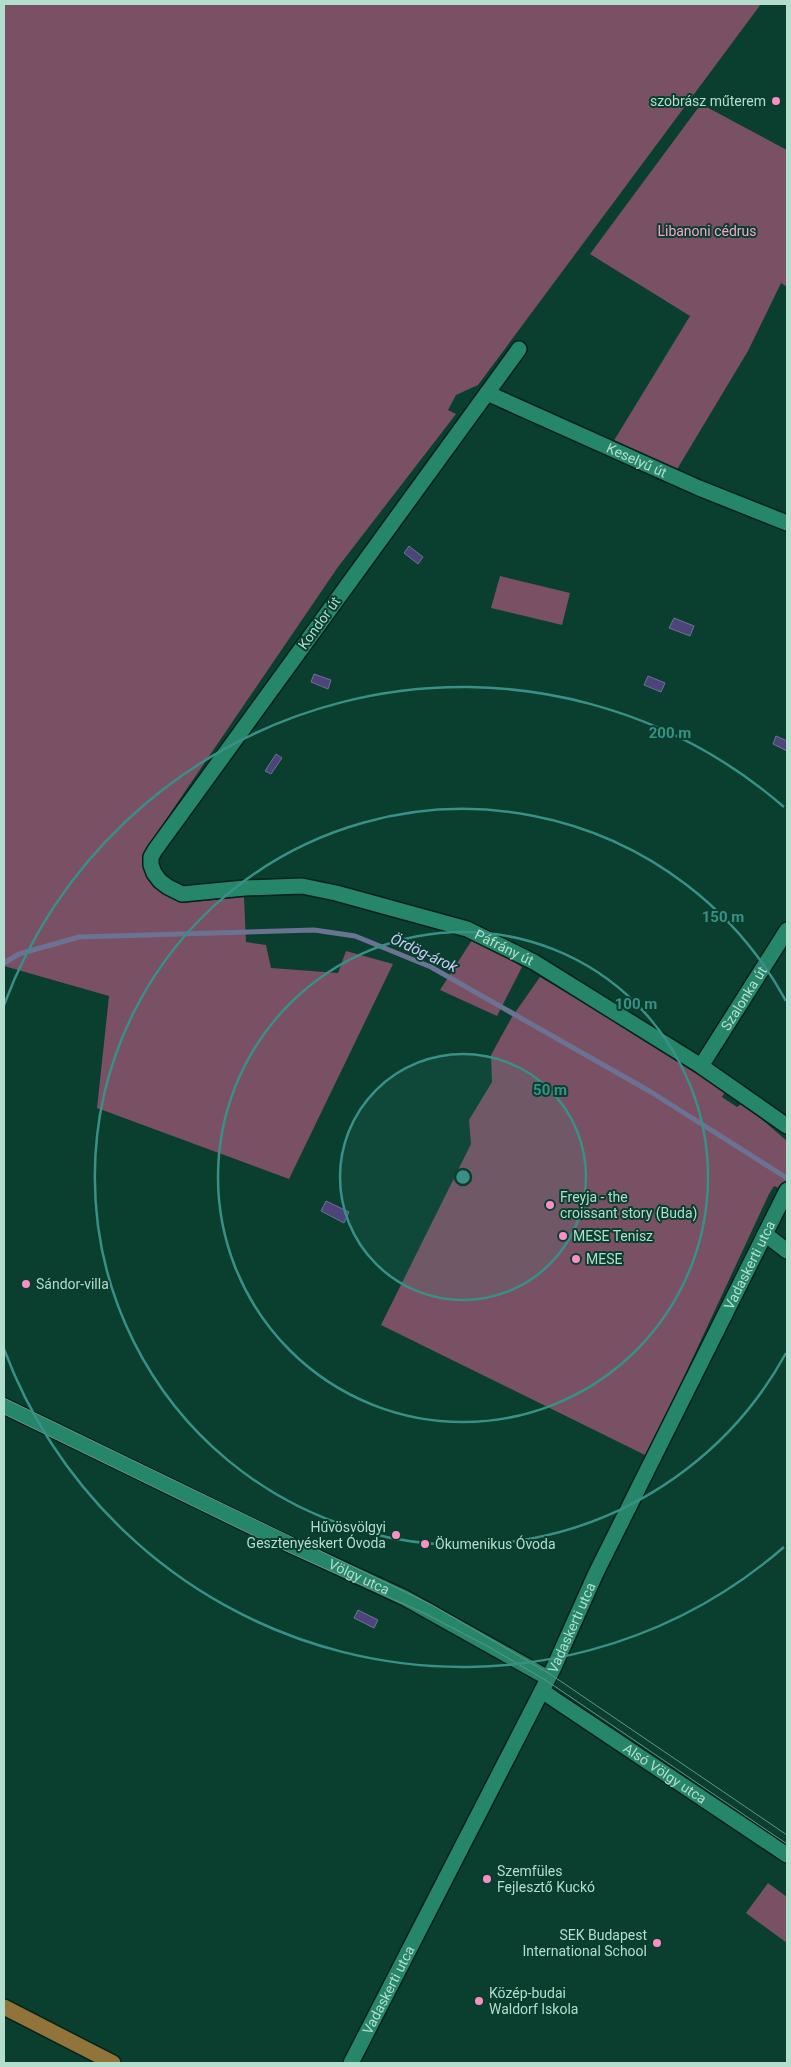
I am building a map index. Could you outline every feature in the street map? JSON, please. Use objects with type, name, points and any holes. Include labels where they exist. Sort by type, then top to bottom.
[{"type":"main road","points":[[4,2008],[112,2063]]},
{"type":"street","name":"Kondor út","points":[[182,894],[160,881],[154,873],[151,866],[151,857],[155,850],[519,349]]},
{"type":"street","name":"Keselyű út","points":[[487,393],[698,488],[787,523]]},
{"type":"street","name":"Páfrány út","points":[[182,894],[245,888],[302,886],[336,893],[467,929],[534,962],[701,1066],[787,1126]]},
{"type":"street","name":"Szalonka út","points":[[701,1066],[787,930]]},
{"type":"street","name":"Vadaskerti utca","points":[[351,2063],[545,1685],[596,1573],[786,1192]]},
{"type":"street","points":[[765,1234],[787,1251]]},
{"type":"street","name":"Völgy utca","points":[[4,1406],[284,1542],[405,1598],[545,1685]]},
{"type":"street","name":"Alsó Völgy utca","points":[[545,1685],[787,1855]]},
{"type":"green space","points":[[4,4],[761,4],[478,385],[456,395],[448,410],[456,414],[338,567],[152,840],[145,856],[177,893],[183,903],[244,897],[246,942],[266,945],[271,968],[338,973],[346,951],[393,964],[289,1179],[97,1108],[109,996],[4,966]]},
{"type":"green space","name":"Libanoni cédrus","points":[[701,104],[787,150],[787,287],[781,283],[748,351],[673,476],[610,447],[690,316],[590,254]]},
{"type":"green space","points":[[500,576],[570,593],[562,625],[491,608]]},
{"type":"green space","points":[[472,940],[495,950],[522,967],[497,1016],[440,990]]},
{"type":"green space","name":"MESE","points":[[540,977],[675,1055],[725,1092],[722,1097],[737,1107],[743,1103],[787,1141],[787,1192],[774,1186],[769,1194],[647,1456],[381,1325],[471,1144],[469,1120],[492,1082],[491,1055],[512,1017]]},
{"type":"green space","points":[[768,1883],[787,1897],[787,1943],[746,1913]]},
{"type":"shaded area","points":[[409,546],[423,557],[418,564],[404,553]]},
{"type":"shaded area","points":[[674,618],[694,626],[690,636],[669,628]]},
{"type":"shaded area","points":[[314,674],[331,680],[328,689],[311,682]]},
{"type":"shaded area","points":[[648,676],[665,683],[661,692],[644,685]]},
{"type":"shaded area","points":[[776,736],[787,741],[787,751],[773,744]]},
{"type":"shaded area","points":[[276,754],[282,758],[271,774],[265,771]]},
{"type":"shaded area","points":[[326,1201],[349,1212],[344,1223],[321,1211]]},
{"type":"shaded area","points":[[358,1610],[378,1620],[374,1628],[354,1618]]},
{"type":"waterway","name":"Ördög-árok","points":[[4,963],[19,954],[79,937],[314,930],[355,936],[431,967],[651,1092],[787,1178]]},
{"type":"tram line","points":[[4,1398],[432,1605],[550,1674],[787,1835]]},
{"type":"tram line","points":[[4,1414],[275,1546],[426,1614],[489,1647],[547,1681],[787,1844]]},
{"type":"place","name":"szobrász műterem","points":[[776,101]]},
{"type":"place","name":"Freyja - the croissant story (Buda)","points":[[550,1205]]},
{"type":"place","name":"MESE Tenisz","points":[[563,1236]]},
{"type":"place","name":"MESE","points":[[576,1259]]},
{"type":"place","name":"Sándor-villa","points":[[26,1284]]},
{"type":"place","name":"Hűvösvölgyi Gesztenyéskert Óvoda","points":[[396,1535]]},
{"type":"place","name":"Ökumenikus Óvoda","points":[[425,1544]]},
{"type":"place","name":"Szemfüles Fejlesztő Kuckó","points":[[487,1879]]},
{"type":"place","name":"SEK Budapest International School","points":[[657,1943]]},
{"type":"place","name":"Közép-budai Waldorf Iskola","points":[[479,2001]]}]
